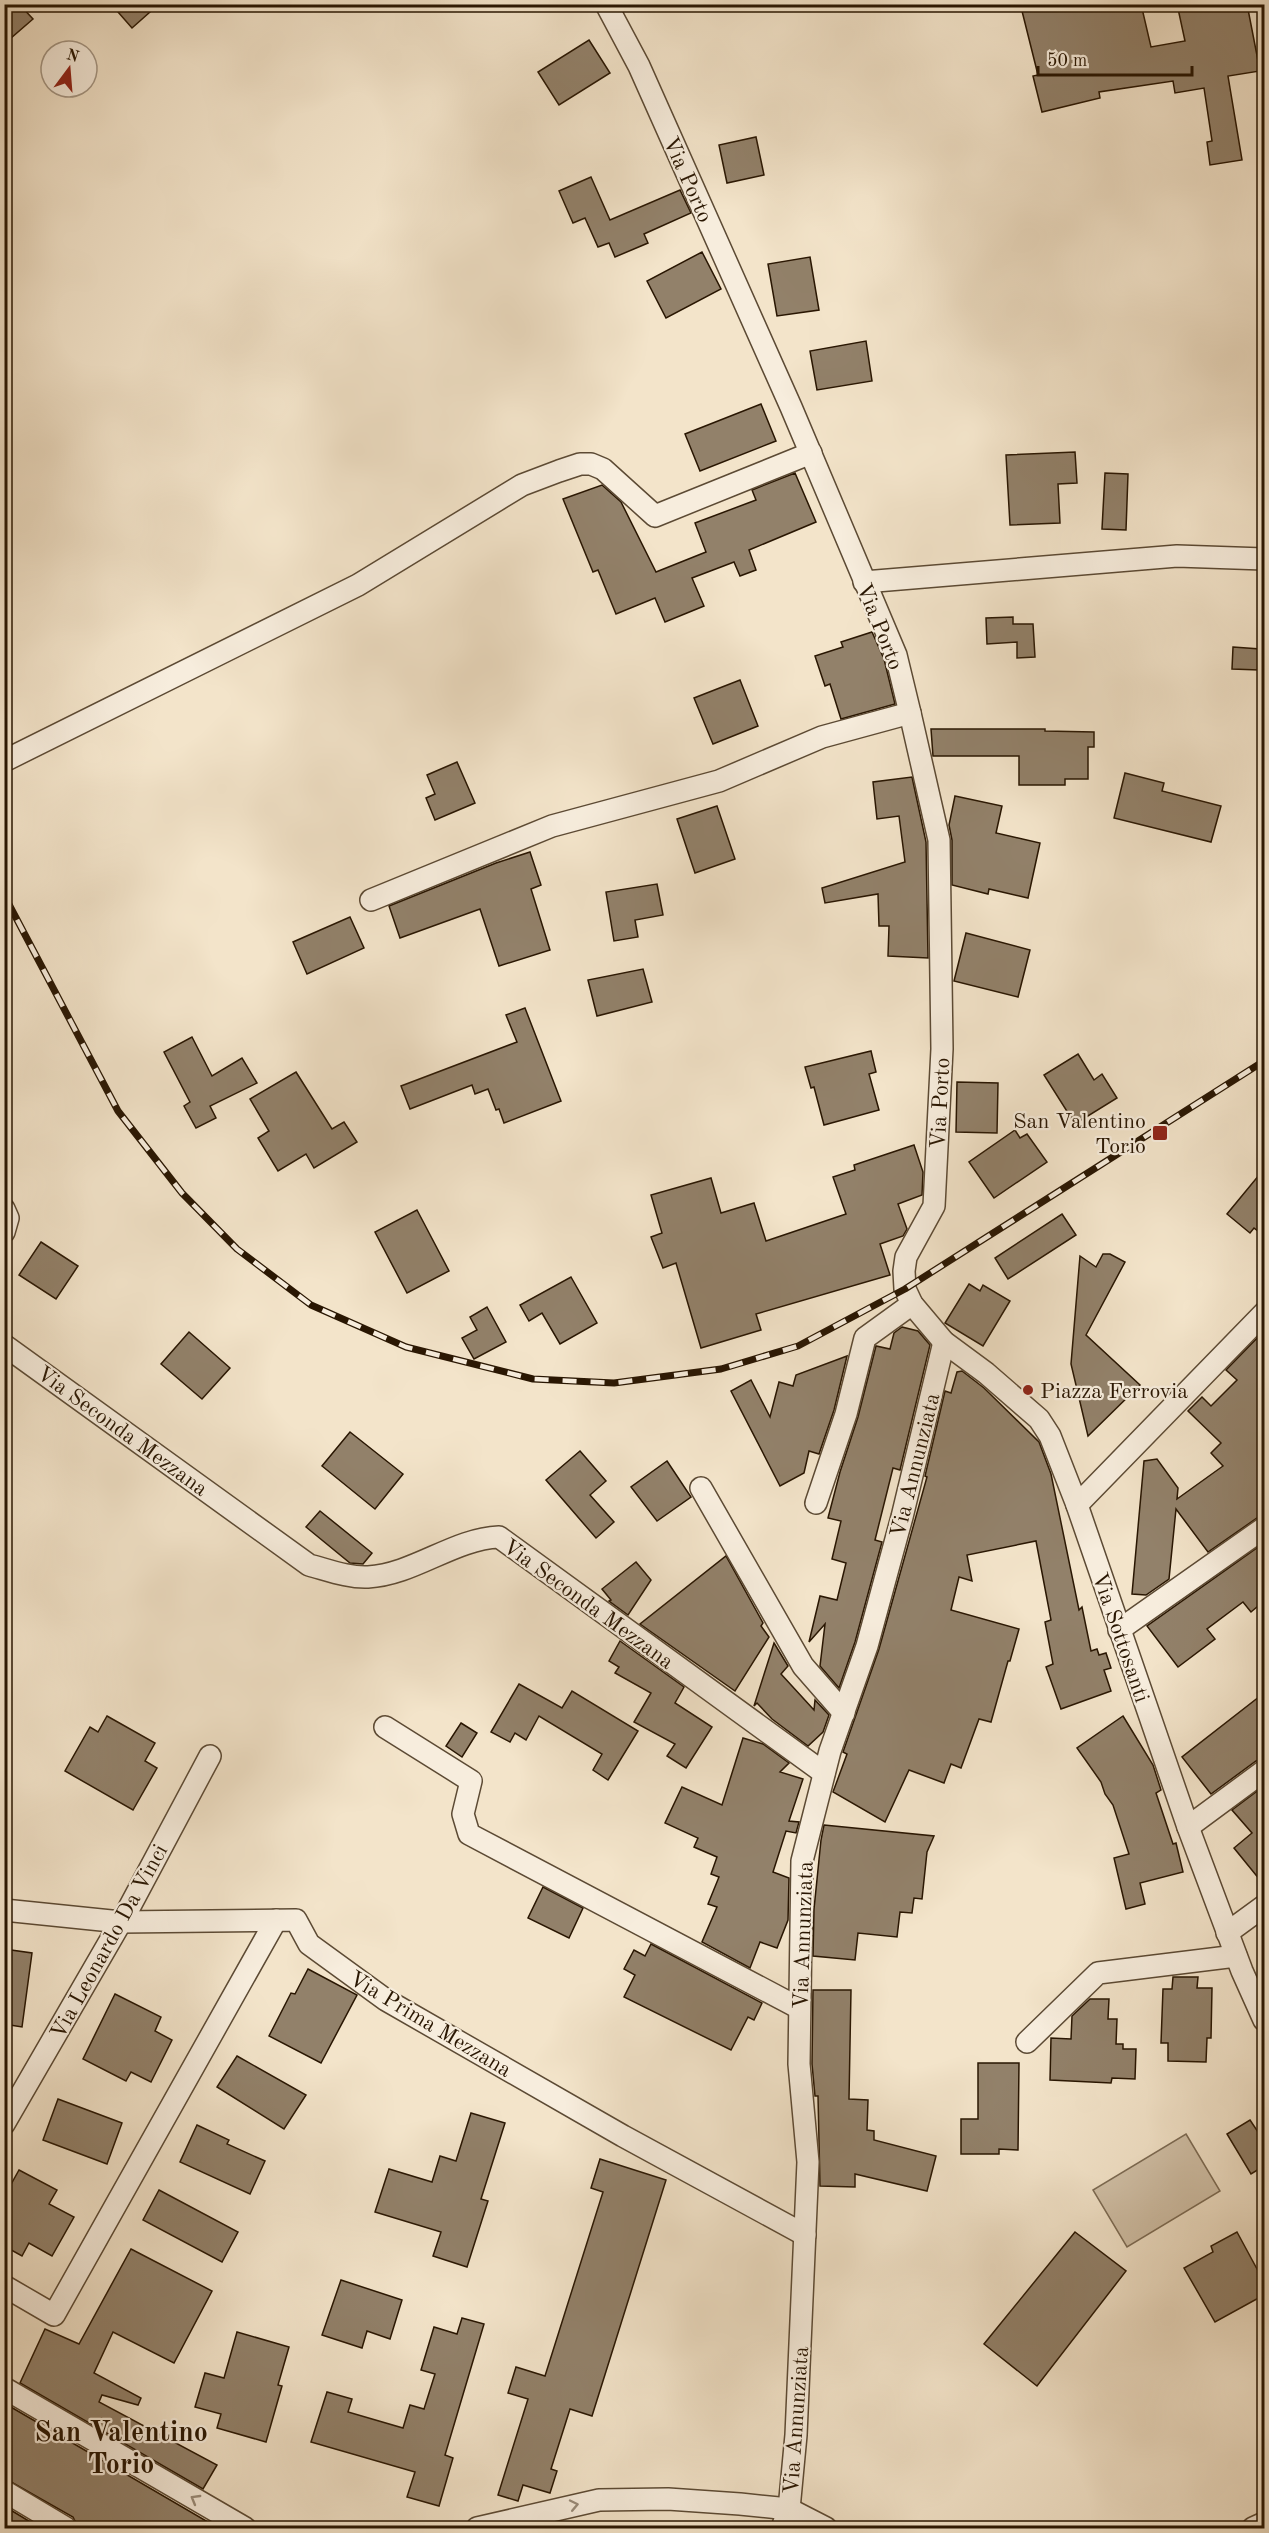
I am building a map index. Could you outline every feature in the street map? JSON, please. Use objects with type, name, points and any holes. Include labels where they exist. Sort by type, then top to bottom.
[{"type":"street","name":"Via Porto","points":[[606,4],[639,66],[810,453],[896,655],[910,713],[939,840],[942,1049],[934,1206],[906,1257],[904,1271],[909,1297]]},
{"type":"street","points":[[4,761],[358,585],[522,485],[580,464],[591,464],[603,469],[655,516],[810,453]]},
{"type":"street","points":[[864,582],[1177,556],[1264,559]]},
{"type":"street","points":[[371,900],[552,826],[719,781],[822,737],[910,713]]},
{"type":"street","points":[[4,1209],[8,1218],[4,1232]]},
{"type":"street","points":[[816,1503],[846,1413],[865,1338],[909,1297],[944,1342],[986,1373],[1039,1419],[1050,1436],[1077,1504],[1264,1313]]},
{"type":"street","name":"Via Annunziata","points":[[785,2519],[796,2435],[808,2162],[799,2064],[802,1862],[824,1773],[867,1646],[899,1528],[944,1342]]},
{"type":"street","name":"Via Seconda Mezzana","points":[[4,1345],[309,1565],[367,1577],[395,1572],[481,1537],[499,1537],[824,1773]]},
{"type":"street","points":[[701,1488],[803,1666],[844,1713]]},
{"type":"street","name":"Via Sottosanti","points":[[1077,1504],[1188,1827],[1236,1956],[1264,2020]]},
{"type":"street","points":[[1119,1630],[1264,1528]]},
{"type":"street","points":[[385,1727],[471,1781],[463,1814],[469,1834],[799,2008]]},
{"type":"street","name":"Via Leonardo Da Vinci","points":[[4,2124],[121,1922],[210,1756]]},
{"type":"street","points":[[1188,1827],[1264,1771]]},
{"type":"street","points":[[1227,1933],[1264,1906]]},
{"type":"street","name":"Via Prima Mezzana","points":[[4,1910],[121,1922],[296,1920],[309,1944],[386,2000],[623,2136],[805,2235]]},
{"type":"street","points":[[4,2286],[54,2315],[276,1920]]},
{"type":"street","points":[[1027,2042],[1098,1973],[1236,1956]]},
{"type":"street","points":[[4,2388],[245,2529]]},
{"type":"street","points":[[4,2491],[66,2529]]},
{"type":"street","points":[[477,2529],[599,2500],[669,2499],[740,2504],[785,2519],[826,2529]]},
{"type":"street","points":[[1253,2529],[1264,2523]]},
{"type":"shaded area","points":[[1186,2134],[1220,2191],[1127,2247],[1093,2190]]},
{"type":"building","points":[[4,4],[19,4],[33,19],[4,44]]},
{"type":"building","points":[[111,4],[159,4],[132,28]]},
{"type":"building","points":[[1051,4],[1141,4],[1151,47],[1185,41],[1177,4],[1247,4],[1260,71],[1228,76],[1242,160],[1210,165],[1207,142],[1212,141],[1204,88],[1175,93],[1173,81],[1099,92],[1100,98],[1042,112],[1033,76],[1038,75],[1022,11]]},
{"type":"building","points":[[589,40],[610,73],[559,105],[538,72]]},
{"type":"building","points":[[756,137],[764,175],[727,183],[719,145]]},
{"type":"building","points":[[591,177],[610,220],[680,190],[691,213],[644,234],[648,243],[615,257],[609,243],[598,247],[585,218],[573,223],[559,191]]},
{"type":"building","points":[[702,252],[721,289],[666,318],[647,281]]},
{"type":"building","points":[[810,257],[819,310],[777,316],[768,264]]},
{"type":"building","points":[[866,341],[872,381],[817,390],[810,351]]},
{"type":"building","points":[[761,404],[776,441],[700,471],[685,434]]},
{"type":"building","points":[[1075,452],[1077,483],[1058,484],[1060,523],[1010,525],[1006,455]]},
{"type":"building","points":[[795,473],[816,522],[749,550],[756,570],[740,576],[734,562],[692,578],[704,606],[665,622],[655,598],[616,614],[598,570],[593,572],[563,499],[602,485],[621,502],[656,572],[706,552],[695,523],[756,500],[752,490]]},
{"type":"building","points":[[1105,473],[1128,474],[1126,530],[1102,529]]},
{"type":"building","points":[[1013,617],[1013,624],[1033,624],[1035,657],[1017,658],[1017,642],[987,644],[986,618]]},
{"type":"building","points":[[872,632],[884,659],[895,704],[841,719],[830,684],[825,686],[815,656],[843,647],[841,642]]},
{"type":"building","points":[[1233,647],[1260,649],[1259,670],[1232,669]]},
{"type":"building","points":[[740,680],[758,726],[713,744],[694,698]]},
{"type":"building","points":[[931,729],[1045,729],[1045,731],[1094,732],[1094,747],[1088,747],[1088,779],[1065,779],[1065,785],[1019,785],[1019,756],[933,756]]},
{"type":"building","points":[[457,762],[475,803],[435,820],[426,798],[435,794],[427,775]]},
{"type":"building","points":[[1125,773],[1164,783],[1162,791],[1221,806],[1211,842],[1114,818]]},
{"type":"building","points":[[912,777],[926,842],[928,958],[888,956],[889,926],[879,926],[878,894],[825,903],[822,888],[905,862],[899,816],[877,819],[873,782]]},
{"type":"building","points":[[955,796],[1002,806],[996,833],[1040,843],[1028,898],[989,889],[988,894],[952,885],[952,840],[949,825]]},
{"type":"building","points":[[717,806],[735,859],[695,873],[677,819]]},
{"type":"building","points":[[530,852],[541,885],[531,889],[550,950],[499,966],[480,909],[400,938],[389,906],[496,863]]},
{"type":"building","points":[[657,884],[663,915],[635,920],[638,937],[614,941],[606,892]]},
{"type":"building","points":[[350,917],[364,948],[307,974],[293,942]]},
{"type":"building","points":[[966,933],[1030,950],[1018,997],[954,981]]},
{"type":"building","points":[[643,969],[652,1002],[597,1016],[588,980]]},
{"type":"building","points":[[525,1008],[561,1101],[504,1123],[488,1089],[475,1094],[472,1085],[410,1109],[401,1086],[517,1042],[506,1015]]},
{"type":"building","points":[[192,1037],[212,1076],[242,1058],[257,1083],[210,1106],[216,1118],[196,1128],[184,1106],[190,1102],[164,1052]]},
{"type":"building","points":[[871,1051],[876,1072],[869,1074],[879,1110],[824,1125],[814,1087],[811,1088],[805,1067]]},
{"type":"building","points":[[1078,1054],[1094,1080],[1102,1074],[1117,1098],[1075,1124],[1044,1075]]},
{"type":"building","points":[[296,1072],[332,1129],[344,1122],[357,1142],[314,1168],[306,1154],[278,1171],[258,1138],[269,1131],[250,1099]]},
{"type":"building","points":[[957,1082],[998,1083],[997,1133],[956,1132]]},
{"type":"building","points":[[1015,1130],[1020,1138],[1027,1134],[1047,1162],[994,1198],[969,1162]]},
{"type":"building","points":[[914,1145],[923,1172],[922,1195],[898,1204],[907,1229],[903,1236],[880,1244],[890,1275],[756,1314],[761,1330],[701,1348],[676,1263],[663,1268],[651,1237],[662,1233],[651,1195],[711,1178],[721,1213],[754,1203],[766,1241],[846,1214],[833,1177],[855,1170],[854,1165]]},
{"type":"building","points":[[1264,1169],[1264,1236],[1254,1228],[1250,1233],[1227,1214]]},
{"type":"building","points":[[417,1210],[449,1271],[407,1293],[375,1232]]},
{"type":"building","points":[[1062,1214],[1076,1235],[1008,1279],[995,1258]]},
{"type":"building","points":[[41,1242],[78,1266],[56,1299],[19,1275]]},
{"type":"building","points":[[1103,1254],[1110,1254],[1125,1262],[1086,1335],[1140,1385],[1088,1436],[1071,1364],[1080,1256],[1096,1267]]},
{"type":"building","points":[[571,1277],[597,1323],[560,1344],[542,1313],[529,1321],[520,1305]]},
{"type":"building","points":[[969,1284],[980,1291],[983,1285],[1010,1301],[983,1346],[945,1323]]},
{"type":"building","points":[[487,1307],[506,1342],[474,1359],[462,1338],[477,1330],[470,1317]]},
{"type":"building","points":[[902,1327],[918,1331],[930,1345],[900,1470],[893,1468],[875,1540],[882,1542],[855,1642],[839,1688],[820,1666],[825,1624],[809,1642],[820,1596],[837,1600],[846,1563],[832,1559],[841,1521],[828,1518],[876,1346],[890,1349],[894,1333]]},
{"type":"building","points":[[1264,1331],[1264,1516],[1257,1518],[1208,1552],[1176,1509],[1169,1579],[1146,1595],[1132,1594],[1144,1461],[1157,1459],[1178,1488],[1177,1499],[1223,1466],[1211,1453],[1221,1443],[1188,1411],[1202,1397],[1211,1406],[1237,1380],[1226,1370]]},
{"type":"building","points":[[189,1332],[230,1368],[202,1399],[161,1364]]},
{"type":"building","points":[[847,1356],[834,1410],[819,1454],[809,1451],[804,1473],[780,1486],[731,1391],[751,1380],[770,1417],[779,1382],[793,1386],[796,1375]]},
{"type":"building","points":[[962,1371],[984,1388],[1039,1442],[1051,1474],[1079,1610],[1082,1607],[1091,1651],[1097,1649],[1099,1655],[1106,1653],[1111,1668],[1104,1670],[1111,1691],[1061,1709],[1046,1667],[1053,1664],[1045,1622],[1051,1620],[1036,1541],[967,1555],[972,1581],[959,1577],[951,1610],[1019,1629],[1010,1661],[1008,1661],[991,1722],[979,1719],[961,1768],[951,1764],[944,1783],[909,1770],[885,1822],[833,1792],[847,1754],[843,1752],[879,1649],[927,1477],[925,1476],[945,1391],[951,1393],[957,1372]]},
{"type":"building","points":[[350,1432],[403,1474],[375,1509],[322,1466]]},
{"type":"building","points":[[580,1451],[606,1481],[590,1495],[614,1522],[596,1538],[546,1480]]},
{"type":"building","points":[[667,1461],[691,1497],[657,1521],[631,1487]]},
{"type":"building","points":[[320,1511],[372,1553],[363,1564],[350,1563],[306,1527]]},
{"type":"building","points":[[1264,1543],[1264,1601],[1251,1612],[1243,1602],[1207,1629],[1215,1639],[1178,1667],[1147,1626]]},
{"type":"building","points":[[726,1556],[763,1623],[761,1626],[769,1637],[735,1691],[640,1624]]},
{"type":"building","points":[[636,1562],[651,1580],[628,1615],[609,1601],[611,1600],[602,1589]]},
{"type":"building","points":[[620,1641],[684,1687],[675,1703],[712,1727],[686,1768],[667,1756],[675,1744],[634,1722],[651,1693],[615,1673],[619,1667],[609,1661]]},
{"type":"building","points":[[774,1643],[788,1666],[781,1674],[814,1710],[815,1700],[829,1715],[823,1732],[808,1746],[772,1719],[757,1703],[754,1706]]},
{"type":"building","points":[[519,1684],[562,1708],[572,1691],[638,1731],[608,1780],[593,1770],[602,1754],[539,1716],[526,1740],[515,1733],[510,1742],[491,1732]]},
{"type":"building","points":[[1264,1693],[1264,1758],[1256,1761],[1211,1794],[1182,1757]]},
{"type":"building","points":[[107,1716],[155,1743],[145,1761],[157,1768],[133,1810],[65,1771],[90,1727],[98,1732]]},
{"type":"building","points":[[1123,1716],[1153,1765],[1161,1790],[1156,1793],[1173,1844],[1176,1843],[1183,1872],[1140,1883],[1145,1904],[1126,1909],[1114,1858],[1129,1854],[1113,1805],[1105,1794],[1101,1782],[1077,1748]]},
{"type":"building","points":[[461,1723],[477,1733],[462,1757],[446,1746]]},
{"type":"building","points":[[743,1738],[763,1744],[789,1763],[780,1772],[803,1779],[789,1821],[799,1822],[796,1833],[786,1831],[773,1872],[789,1878],[788,1920],[777,1948],[760,1942],[750,1968],[702,1942],[717,1907],[708,1904],[719,1877],[711,1874],[717,1857],[694,1847],[698,1838],[665,1823],[682,1787],[722,1805]]},
{"type":"building","points":[[1264,1786],[1264,1885],[1234,1848],[1252,1833],[1232,1810]]},
{"type":"building","points":[[824,1825],[934,1836],[927,1852],[922,1899],[914,1898],[912,1913],[900,1912],[897,1937],[858,1933],[855,1960],[813,1956],[814,1909]]},
{"type":"building","points":[[543,1887],[583,1908],[569,1938],[528,1918]]},
{"type":"building","points":[[651,1944],[762,2003],[754,2020],[748,2017],[731,2050],[624,1997],[635,1975],[624,1969],[634,1950],[645,1956]]},
{"type":"building","points":[[4,1949],[32,1953],[22,2027],[4,2024]]},
{"type":"building","points":[[308,1969],[357,1995],[321,2063],[269,2036],[291,1993],[295,1994]]},
{"type":"building","points":[[1173,1977],[1198,1977],[1197,1988],[1212,1988],[1211,2038],[1207,2038],[1206,2062],[1168,2061],[1168,2043],[1161,2043],[1163,1989],[1172,1989]]},
{"type":"building","points":[[813,1990],[851,1990],[849,2099],[868,2100],[867,2130],[874,2131],[874,2140],[936,2156],[927,2191],[855,2174],[855,2187],[820,2186],[818,2096],[815,2096],[812,2064]]},
{"type":"building","points":[[115,1994],[161,2017],[155,2031],[172,2040],[151,2082],[131,2072],[126,2081],[83,2059]]},
{"type":"building","points":[[1090,1999],[1109,1999],[1108,2019],[1117,2019],[1116,2044],[1123,2044],[1123,2049],[1136,2049],[1135,2079],[1112,2078],[1111,2083],[1050,2080],[1051,2038],[1071,2039],[1072,2016]]},
{"type":"building","points":[[237,2056],[306,2095],[284,2129],[217,2087]]},
{"type":"building","points":[[978,2063],[1019,2063],[1018,2150],[999,2149],[999,2154],[961,2154],[961,2119],[978,2119]]},
{"type":"building","points":[[58,2099],[122,2123],[107,2164],[43,2140]]},
{"type":"building","points":[[471,2113],[505,2123],[481,2199],[488,2201],[467,2267],[433,2256],[441,2232],[375,2212],[389,2169],[432,2182],[440,2156],[456,2161]]},
{"type":"building","points":[[1250,2120],[1258,2132],[1264,2128],[1264,2166],[1251,2174],[1227,2134]]},
{"type":"building","points":[[197,2125],[229,2140],[227,2144],[265,2161],[250,2194],[180,2162]]},
{"type":"building","points":[[600,2159],[666,2180],[592,2416],[570,2409],[551,2469],[557,2471],[550,2493],[523,2485],[518,2501],[498,2495],[528,2399],[508,2393],[516,2367],[545,2376],[603,2192],[591,2188]]},
{"type":"building","points":[[19,2170],[57,2190],[49,2204],[74,2217],[52,2256],[29,2243],[22,2256],[4,2246],[4,2197]]},
{"type":"building","points":[[159,2190],[238,2232],[222,2262],[143,2220]]},
{"type":"building","points":[[1075,2232],[1126,2271],[1037,2386],[984,2344]]},
{"type":"building","points":[[1237,2232],[1264,2282],[1264,2295],[1215,2322],[1184,2268],[1213,2252],[1211,2246]]},
{"type":"building","points":[[131,2249],[212,2291],[174,2363],[113,2332],[94,2373],[141,2398],[138,2405],[102,2395],[99,2402],[217,2465],[203,2489],[20,2383],[45,2329],[79,2344]]},
{"type":"building","points":[[341,2280],[402,2300],[390,2339],[367,2331],[362,2348],[322,2335]]},
{"type":"building","points":[[462,2318],[484,2324],[445,2455],[453,2458],[439,2506],[407,2497],[415,2472],[311,2442],[327,2392],[352,2399],[348,2412],[403,2428],[410,2405],[424,2409],[435,2374],[421,2370],[434,2327],[457,2334]]},
{"type":"building","points":[[237,2332],[289,2347],[278,2385],[282,2386],[266,2442],[217,2428],[221,2414],[195,2407],[205,2373],[224,2378]]},
{"type":"building","points":[[4,2403],[220,2529],[79,2529],[73,2517],[4,2478]]},
{"type":"building","points":[[4,2506],[42,2529],[4,2529]]},
{"type":"railway","points":[[4,895],[118,1111],[182,1193],[237,1249],[311,1305],[406,1347],[533,1379],[614,1383],[721,1369],[798,1346],[905,1289],[1264,1061]]},
{"type":"place","name":"San Valentino Torio","points":[[1160,1133]]},
{"type":"place","name":"Piazza Ferrovia","points":[[1028,1390]]},
{"type":"district","name":"San Valentino Torio","points":[[121,2447]]}]
